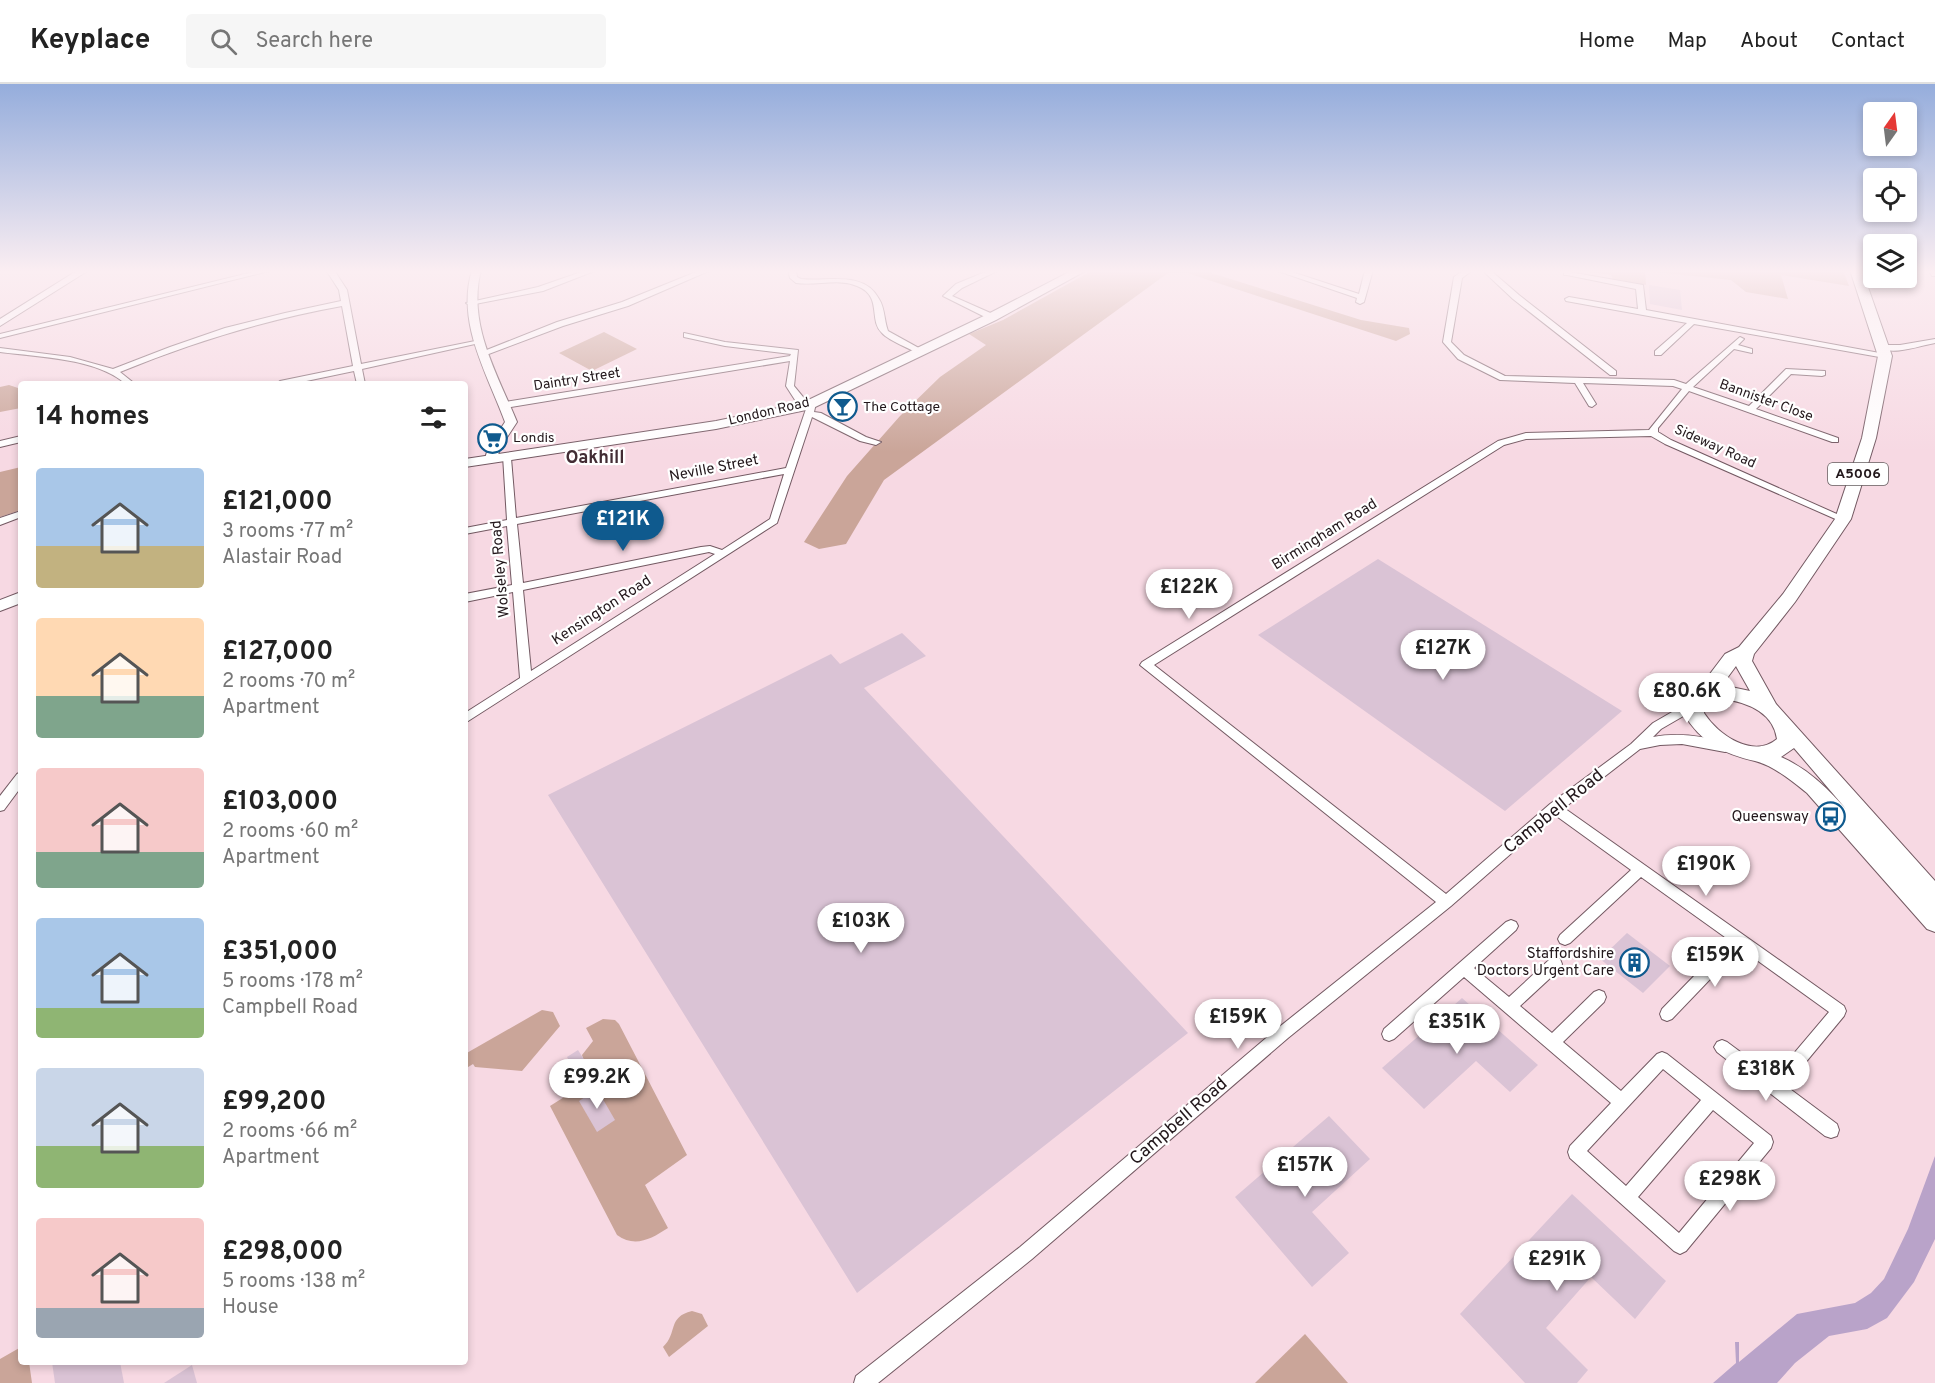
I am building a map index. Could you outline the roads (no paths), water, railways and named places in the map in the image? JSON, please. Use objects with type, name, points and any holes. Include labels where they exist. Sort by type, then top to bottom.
[{"type":"main road","name":"London Road","points":[[468,463],[716,425],[810,408],[965,331]]},
{"type":"main road","name":"Campbell Road","points":[[1700,699],[1731,659],[1745,652],[1789,598],[1843,519],[1869,438],[1884,351],[1877,331]]},
{"type":"main road","points":[[0,606],[18,598]]},
{"type":"main road","points":[[1745,652],[1743,661],[1746,668],[1770,708],[1935,896]]},
{"type":"main road","points":[[1770,708],[1750,697],[1734,692],[1715,691],[1700,699],[1694,714],[1705,731],[1717,741],[1792,771],[1814,787],[1935,922]]},
{"type":"main road","points":[[1748,752],[1770,754],[1781,750],[1787,742],[1787,730],[1784,724]]},
{"type":"street","points":[[0,336],[22,331]]},
{"type":"street","points":[[115,371],[218,331]]},
{"type":"street","points":[[351,331],[360,381]]},
{"type":"street","points":[[477,331],[481,347],[512,422],[494,448],[491,459]]},
{"type":"street","points":[[295,381],[481,347],[537,331]]},
{"type":"street","points":[[884,331],[922,352]]},
{"type":"street","name":"Bannister Close","points":[[1449,331],[1447,342],[1453,351],[1476,366],[1503,378],[1666,382],[1688,387],[1835,440]]},
{"type":"street","points":[[1559,331],[1613,373]]},
{"type":"street","points":[[1658,353],[1683,331]]},
{"type":"street","points":[[1749,331],[1884,351],[1935,341]]},
{"type":"street","points":[[687,335],[725,344],[795,352],[789,373],[789,386],[796,397],[818,415],[863,439],[876,442]]},
{"type":"street","name":"Sideway Road","points":[[1749,351],[1737,343],[1688,387],[1654,428],[1653,433],[1668,442],[1843,519]]},
{"type":"street","points":[[0,350],[73,360],[115,371],[127,381]]},
{"type":"street","name":"Daintry Street","points":[[505,405],[795,358]]},
{"type":"street","points":[[1751,409],[1789,371],[1822,373]]},
{"type":"street","points":[[1578,381],[1592,404]]},
{"type":"street","name":"Kensington Road","points":[[468,716],[774,520],[810,408]]},
{"type":"street","name":"Birmingham Road","points":[[1446,902],[1146,665],[1501,443],[1526,436],[1653,433]]},
{"type":"street","points":[[0,444],[18,440]]},
{"type":"street","name":"Wolseley Road","points":[[506,458],[526,678]]},
{"type":"street","name":"Neville Street","points":[[468,530],[791,470]]},
{"type":"street","points":[[0,522],[18,515]]},
{"type":"street","points":[[468,597],[701,550],[710,549],[721,553]]},
{"type":"street","name":"Campbell Road","points":[[863,1383],[1026,1253],[1283,1033],[1446,902],[1555,808],[1635,747],[1657,726],[1700,699]]},
{"type":"street","name":"Campbell Road","points":[[1635,747],[1656,740],[1682,738],[1748,752]]},
{"type":"street","points":[[0,806],[18,781]]},
{"type":"street","points":[[1555,808],[1839,1011],[1775,1088]]},
{"type":"street","points":[[1565,939],[1641,870]]},
{"type":"street","points":[[1389,1034],[1511,926]]},
{"type":"street","points":[[1667,1014],[1738,940]]},
{"type":"street","points":[[1509,1006],[1555,964]]},
{"type":"street","points":[[1464,968],[1622,1102]]},
{"type":"street","points":[[1552,1043],[1599,997]]},
{"type":"street","points":[[1722,1047],[1831,1130]]},
{"type":"street","points":[[1662,1059],[1712,1100],[1765,1142],[1680,1245],[1575,1152],[1662,1059]]},
{"type":"street","points":[[1627,1197],[1712,1100]]},
{"type":"place","name":"The Cottage","points":[[842,407]]},
{"type":"place","name":"Londis","points":[[492,438]]},
{"type":"place","name":"Queensway","points":[[1830,817]]},
{"type":"place","name":"Staffordshire Doctors Urgent Care","points":[[1635,963]]},
{"type":"district","name":"Oakhill","points":[[595,458]]}]
